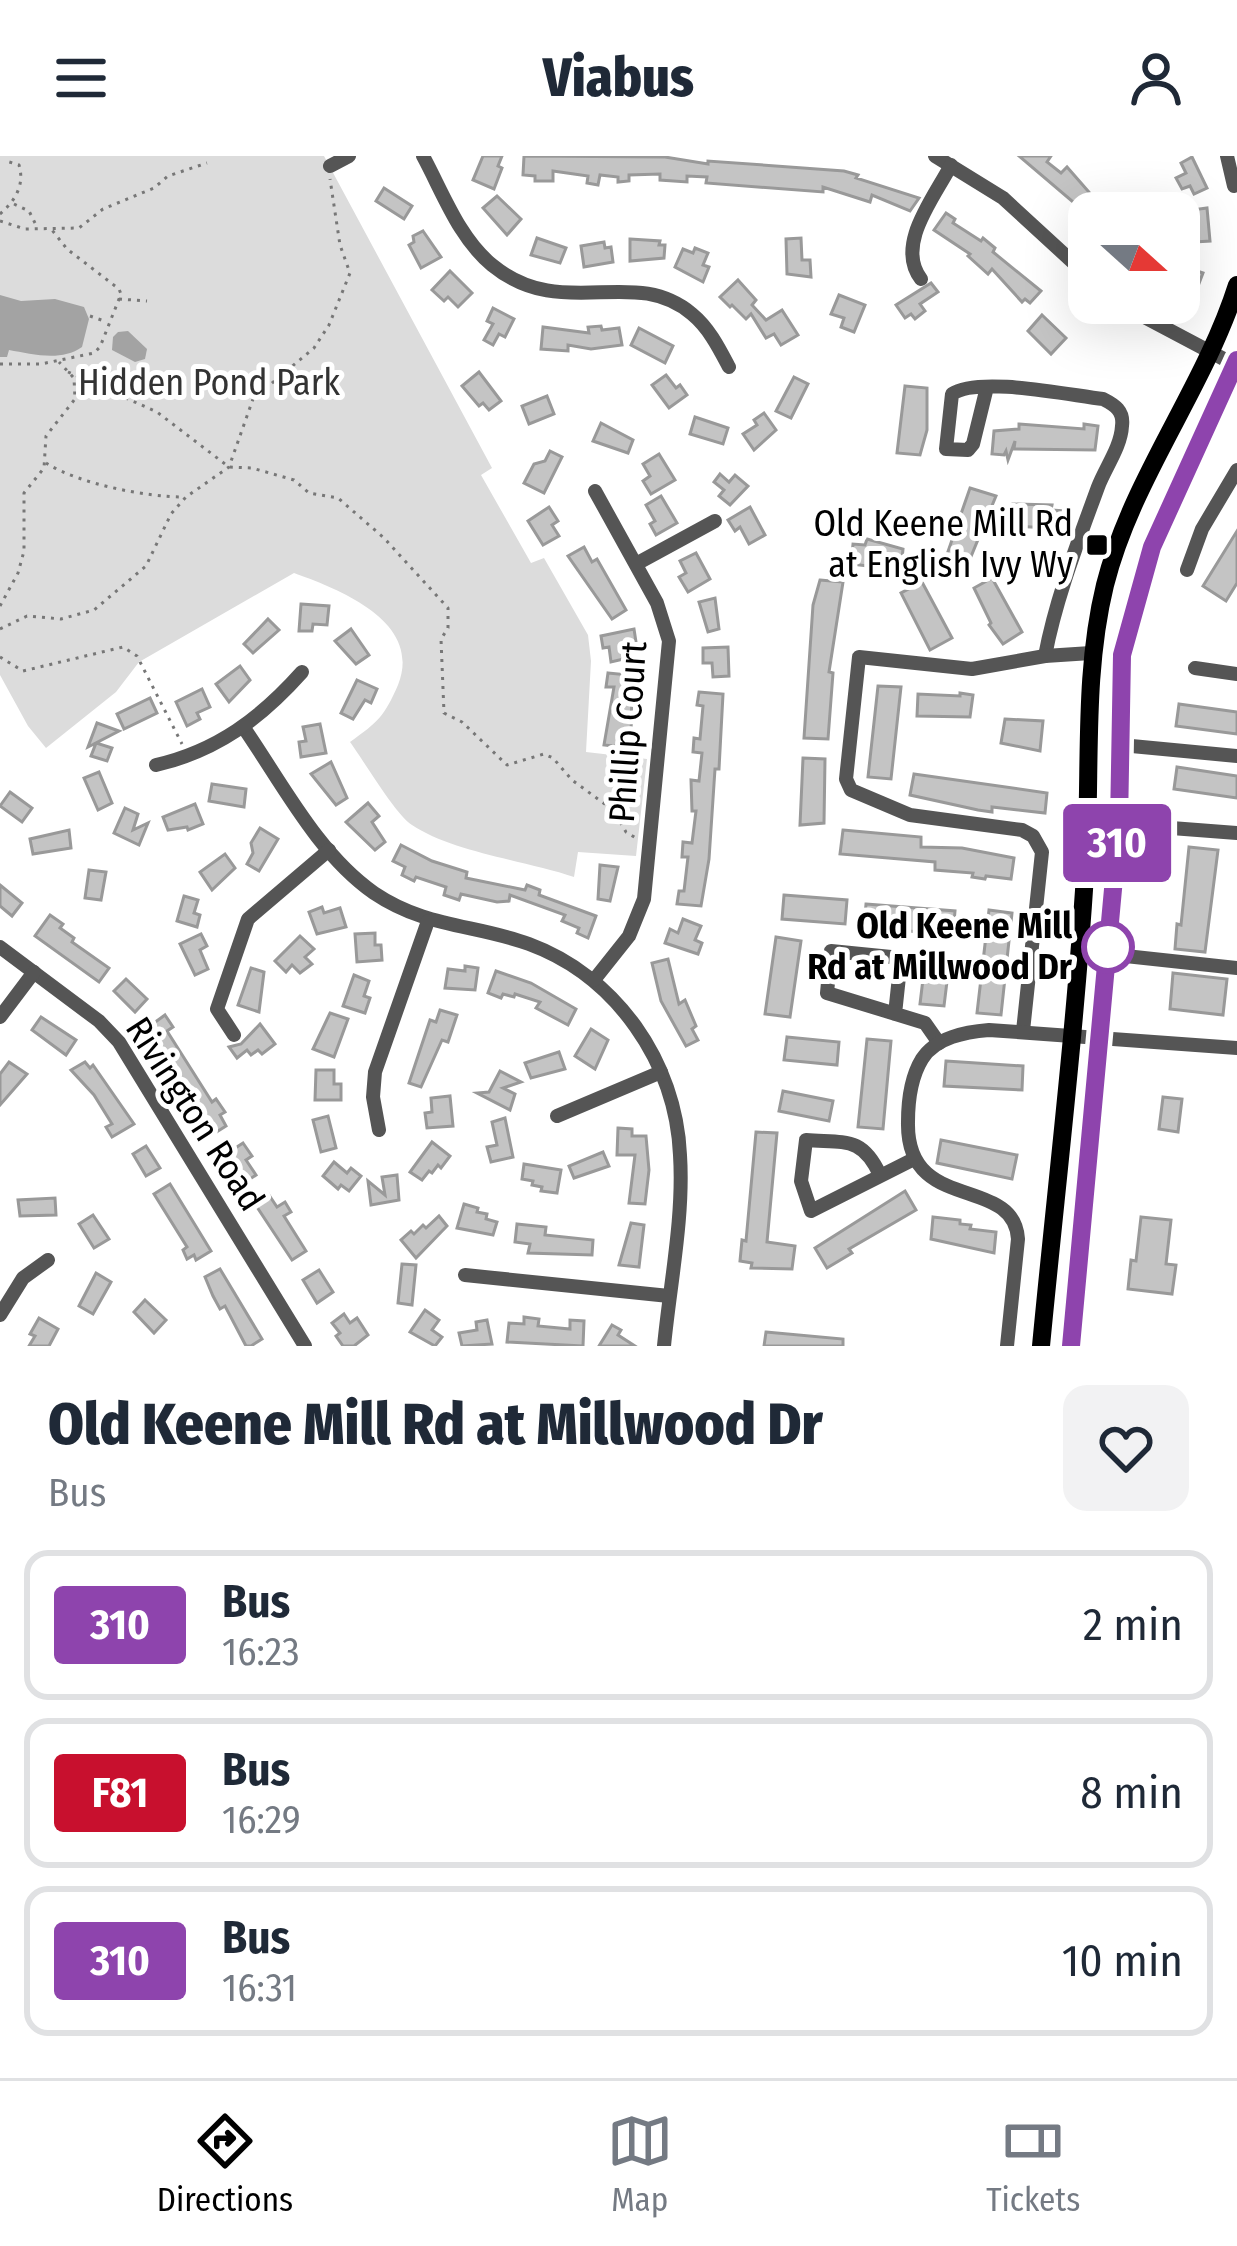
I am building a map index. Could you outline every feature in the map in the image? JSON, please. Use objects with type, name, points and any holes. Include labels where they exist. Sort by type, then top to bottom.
[{"type":"main road","points":[[1041,1346],[1089,820],[1091,653],[1105,585],[1122,535],[1223,326],[1237,285]]},
{"type":"main road","points":[[1071,1346],[1119,824],[1122,655],[1142,573],[1236,364]]},
{"type":"street","points":[[330,172],[349,156]]},
{"type":"street","points":[[423,156],[463,230],[495,267],[553,294],[637,292],[669,299],[702,324],[729,367]]},
{"type":"street","points":[[935,156],[1003,198],[1068,258]]},
{"type":"street","points":[[1227,156],[1234,186]]},
{"type":"street","points":[[921,279],[911,266],[909,250],[951,165]]},
{"type":"street","points":[[1157,324],[1236,364]]},
{"type":"street","points":[[987,387],[973,444],[968,449],[946,449],[952,394],[964,386],[987,387],[1103,399],[1123,419],[1122,433],[1054,611],[1045,656]]},
{"type":"street","points":[[1187,570],[1221,492],[1237,470]]},
{"type":"street","name":"Phillip Court","points":[[594,980],[637,921],[644,899],[669,641],[657,603],[596,491]]},
{"type":"street","points":[[636,564],[715,520]]},
{"type":"street","points":[[1023,1031],[1042,852],[1036,840],[1022,830],[910,815],[851,790],[846,778],[859,657],[972,669],[1091,653]]},
{"type":"street","points":[[1195,668],[1237,674]]},
{"type":"street","points":[[156,765],[187,757],[244,728],[302,672]]},
{"type":"street","points":[[244,728],[329,850],[370,890],[428,921],[527,944],[594,980],[634,1024],[674,1106],[680,1155],[664,1346]]},
{"type":"street","points":[[1120,745],[1237,756]]},
{"type":"street","points":[[1119,824],[1237,832]]},
{"type":"street","points":[[235,1035],[218,1009],[248,919],[329,850]]},
{"type":"street","points":[[380,1130],[373,1097],[375,1072],[428,921]]},
{"type":"street","name":"Rivington Road","points":[[0,946],[99,1021],[119,1042],[305,1346]]},
{"type":"street","points":[[895,1014],[901,958],[831,952],[826,993],[895,1014],[925,1022],[939,1043]]},
{"type":"street","points":[[1107,954],[1237,968]]},
{"type":"street","points":[[0,1017],[34,972]]},
{"type":"street","points":[[1007,1346],[1016,1223],[1003,1206],[934,1182],[914,1159],[908,1135],[913,1079],[921,1060],[939,1043],[972,1031],[1237,1048]]},
{"type":"street","points":[[557,1116],[661,1072]]},
{"type":"street","points":[[880,1174],[869,1151],[856,1144],[806,1140],[801,1181],[811,1211],[914,1159]]},
{"type":"street","points":[[0,1315],[23,1278],[48,1260]]},
{"type":"street","points":[[465,1275],[669,1297]]},
{"type":"path","points":[[6,161],[16,158],[21,179],[1,222],[52,230],[80,228],[103,209],[154,188],[178,171],[207,163]]},
{"type":"path","points":[[0,629],[27,616],[62,619],[94,610],[146,566],[171,514],[186,497],[229,466],[253,399],[314,348],[350,272],[340,245],[330,172]]},
{"type":"path","points":[[13,203],[29,211],[37,229]]},
{"type":"path","points":[[0,364],[59,362],[97,350],[119,299],[119,289],[68,249],[52,230]]},
{"type":"path","points":[[119,299],[147,301]]},
{"type":"path","points":[[90,316],[109,322]]},
{"type":"path","points":[[10,356],[10,364]]},
{"type":"path","points":[[0,606],[24,551],[24,493],[46,463],[46,436],[75,399],[74,378],[59,362]]},
{"type":"path","points":[[68,372],[157,412],[229,466],[293,480],[309,493],[338,498],[384,538],[448,608],[448,628],[441,639],[444,713],[462,722],[507,765],[544,754],[553,758],[572,780],[613,810],[626,832],[650,846]]},
{"type":"path","points":[[46,463],[146,497],[186,497]]},
{"type":"path","points":[[0,657],[23,670],[123,647],[136,656],[155,687],[187,757]]},
{"type":"green space","name":"Hidden Pond Park","points":[[0,156],[324,156],[492,468],[481,475],[531,563],[544,558],[588,635],[586,752],[647,759],[636,856],[578,852],[574,877],[468,849],[412,825],[350,742],[379,718],[393,696],[403,663],[399,643],[388,626],[354,599],[294,573],[139,662],[116,692],[46,748],[0,675]]},
{"type":"shaded area","points":[[0,295],[21,301],[55,299],[84,307],[89,319],[82,347],[56,356],[9,350],[7,357],[0,357]]},
{"type":"shaded area","points":[[128,331],[147,349],[145,359],[135,362],[112,350],[113,337]]},
{"type":"building","points":[[483,156],[502,156],[494,189],[473,180]]},
{"type":"building","points":[[524,156],[665,157],[708,164],[844,171],[919,198],[910,211],[872,195],[870,202],[823,187],[823,192],[706,183],[707,177],[687,176],[687,182],[660,180],[660,174],[629,175],[629,181],[618,182],[618,177],[600,175],[598,185],[587,183],[588,176],[553,171],[553,181],[535,181],[535,176],[523,175]]},
{"type":"building","points":[[1019,156],[1051,156],[1047,162],[1061,173],[1067,167],[1089,192],[1068,192],[1068,198]]},
{"type":"building","points":[[1192,157],[1207,188],[1198,192],[1190,186],[1182,189],[1176,178],[1186,173],[1181,163]]},
{"type":"building","points":[[384,188],[412,206],[404,219],[376,201]]},
{"type":"building","points":[[497,196],[521,219],[507,235],[483,208]]},
{"type":"building","points":[[1207,208],[1210,241],[1200,242],[1200,209]]},
{"type":"building","points":[[946,213],[955,219],[953,223],[983,238],[1041,291],[1030,303],[1022,302],[992,269],[988,274],[970,254],[934,230]]},
{"type":"building","points":[[423,231],[441,257],[421,268],[409,245]]},
{"type":"building","points":[[537,238],[566,248],[560,263],[531,255]]},
{"type":"building","points":[[801,238],[802,260],[810,260],[811,277],[787,274],[786,239]]},
{"type":"building","points":[[630,239],[660,241],[659,245],[665,245],[664,258],[630,261]]},
{"type":"building","points":[[604,242],[605,248],[611,247],[613,262],[584,267],[581,246]]},
{"type":"building","points":[[695,248],[708,253],[703,282],[675,267],[683,249],[693,253]]},
{"type":"building","points":[[450,271],[472,293],[458,307],[432,290]]},
{"type":"building","points":[[738,280],[766,320],[782,310],[798,335],[781,345],[774,334],[766,338],[751,314],[746,319],[730,307],[720,297]]},
{"type":"building","points":[[931,283],[938,292],[920,304],[925,311],[915,319],[911,314],[905,318],[896,305]]},
{"type":"building","points":[[839,295],[865,305],[854,332],[841,327],[844,318],[831,314]]},
{"type":"building","points":[[493,308],[514,319],[505,337],[499,334],[493,345],[484,340],[493,324],[487,321]]},
{"type":"building","points":[[1042,315],[1066,338],[1051,354],[1028,331]]},
{"type":"building","points":[[601,326],[602,330],[619,328],[622,345],[541,349],[543,327],[589,333],[588,327]]},
{"type":"building","points":[[639,328],[673,346],[665,363],[631,345]]},
{"type":"building","points":[[479,372],[501,401],[489,410],[483,403],[479,406],[462,386]]},
{"type":"building","points":[[666,375],[687,395],[669,408],[652,385]]},
{"type":"building","points":[[794,377],[808,384],[791,418],[776,411]]},
{"type":"building","points":[[905,386],[927,388],[927,430],[920,455],[897,453]]},
{"type":"building","points":[[547,396],[554,414],[529,424],[522,406]]},
{"type":"building","points":[[764,413],[776,430],[754,450],[743,434]]},
{"type":"building","points":[[695,417],[728,428],[723,444],[690,434]]},
{"type":"building","points":[[601,423],[633,440],[628,453],[593,441]]},
{"type":"building","points":[[1019,424],[1098,426],[1095,450],[1014,449],[1015,441],[1008,460],[1006,451],[992,454],[994,431],[1019,429]]},
{"type":"building","points":[[550,451],[562,457],[544,493],[524,483],[534,464],[545,461]]},
{"type":"building","points":[[659,454],[675,480],[651,494],[643,481],[650,476],[643,464]]},
{"type":"building","points":[[720,474],[729,482],[735,475],[748,486],[730,505],[719,496],[724,490],[714,482]]},
{"type":"building","points":[[970,488],[996,496],[965,571],[944,563]]},
{"type":"building","points":[[661,496],[677,523],[656,535],[646,505]]},
{"type":"building","points":[[1013,504],[1052,505],[1051,510],[1065,511],[1063,534],[1050,533],[1050,528],[1012,526]]},
{"type":"building","points":[[549,507],[558,521],[552,525],[559,536],[543,545],[528,521]]},
{"type":"building","points":[[750,507],[765,535],[749,544],[740,527],[735,531],[728,520]]},
{"type":"building","points":[[1237,531],[1237,583],[1226,601],[1203,586]]},
{"type":"building","points":[[867,539],[903,549],[901,570],[851,564],[853,544],[865,545]]},
{"type":"building","points":[[584,547],[592,562],[597,559],[626,610],[612,619],[568,556]]},
{"type":"building","points":[[696,553],[710,579],[688,592],[679,577],[686,573],[680,561]]},
{"type":"building","points":[[992,578],[1022,632],[1003,644],[989,625],[974,588]]},
{"type":"building","points":[[820,580],[843,582],[829,672],[833,673],[828,739],[804,738],[813,605]]},
{"type":"building","points":[[922,582],[952,638],[930,650],[901,593]]},
{"type":"building","points":[[715,598],[719,629],[708,632],[699,602]]},
{"type":"building","points":[[301,604],[329,606],[327,625],[313,624],[312,631],[299,631]]},
{"type":"building","points":[[268,619],[279,630],[253,653],[244,644]]},
{"type":"building","points":[[351,629],[369,655],[356,664],[335,641]]},
{"type":"building","points":[[634,629],[632,657],[611,662],[601,636]]},
{"type":"building","points":[[728,647],[729,676],[713,677],[712,663],[703,663],[703,648]]},
{"type":"building","points":[[240,666],[250,680],[229,702],[216,684]]},
{"type":"building","points":[[608,673],[639,676],[638,688],[632,688],[631,734],[624,733],[623,747],[604,745],[614,687],[606,687]]},
{"type":"building","points":[[357,680],[377,689],[371,703],[365,700],[353,719],[341,713]]},
{"type":"building","points":[[878,686],[901,687],[891,779],[868,777]]},
{"type":"building","points":[[202,689],[210,707],[197,713],[200,719],[187,726],[176,702]]},
{"type":"building","points":[[699,692],[723,694],[719,769],[715,769],[701,906],[677,904],[679,891],[684,891],[688,857],[682,857],[683,842],[692,843],[696,811],[692,811],[691,780],[699,781],[702,753],[693,752],[694,738],[700,739],[703,706],[697,705]]},
{"type":"building","points":[[918,694],[973,695],[970,717],[917,716]]},
{"type":"building","points":[[150,698],[157,713],[124,729],[117,714]]},
{"type":"building","points":[[1179,704],[1237,712],[1237,734],[1176,726]]},
{"type":"building","points":[[1005,719],[1043,721],[1040,751],[1001,743]]},
{"type":"building","points":[[97,723],[119,731],[88,747]]},
{"type":"building","points":[[320,724],[326,753],[301,757],[299,742],[306,741],[303,727]]},
{"type":"building","points":[[96,743],[112,748],[107,761],[91,756]]},
{"type":"building","points":[[803,758],[825,759],[824,823],[800,825]]},
{"type":"building","points":[[331,762],[347,798],[336,805],[311,774]]},
{"type":"building","points":[[1177,767],[1237,776],[1237,798],[1174,789]]},
{"type":"building","points":[[99,772],[112,803],[98,810],[84,778]]},
{"type":"building","points":[[914,774],[1047,793],[1045,813],[992,807],[992,812],[910,795]]},
{"type":"building","points":[[212,784],[246,789],[244,807],[209,801]]},
{"type":"building","points":[[10,792],[32,808],[22,822],[0,806]]},
{"type":"building","points":[[368,803],[379,816],[372,822],[385,842],[375,850],[346,822]]},
{"type":"building","points":[[195,804],[203,824],[168,830],[163,817]]},
{"type":"building","points":[[125,808],[138,814],[133,830],[148,823],[139,845],[114,833]]},
{"type":"building","points":[[260,828],[278,839],[259,871],[247,864]]},
{"type":"building","points":[[69,830],[71,848],[33,854],[30,839]]},
{"type":"building","points":[[843,830],[921,837],[921,847],[962,848],[1014,858],[1011,879],[935,870],[935,862],[840,854]]},
{"type":"building","points":[[401,845],[467,872],[466,878],[525,890],[527,885],[540,890],[539,895],[596,916],[588,938],[562,921],[565,915],[510,895],[509,901],[461,894],[459,900],[444,895],[446,887],[416,877],[414,881],[402,875],[405,867],[393,861]]},
{"type":"building","points":[[1189,847],[1218,850],[1205,952],[1175,949]]},
{"type":"building","points":[[225,854],[235,868],[212,890],[200,872]]},
{"type":"building","points":[[600,865],[618,867],[610,901],[598,899]]},
{"type":"building","points":[[89,870],[106,872],[101,900],[85,898]]},
{"type":"building","points":[[0,885],[22,903],[12,916],[0,906]]},
{"type":"building","points":[[784,895],[847,900],[845,924],[782,919]]},
{"type":"building","points":[[184,896],[198,900],[197,927],[177,921]]},
{"type":"building","points":[[866,904],[955,911],[953,935],[864,927]]},
{"type":"building","points":[[322,907],[324,913],[340,908],[346,927],[317,934],[309,912]]},
{"type":"building","points":[[989,910],[1012,913],[1001,1015],[977,1013]]},
{"type":"building","points":[[50,915],[63,924],[60,928],[74,938],[72,942],[109,968],[99,982],[35,936]]},
{"type":"building","points":[[683,919],[701,926],[695,940],[702,943],[698,954],[665,943],[670,929],[678,933]]},
{"type":"building","points":[[375,933],[382,960],[357,962],[355,934]]},
{"type":"building","points":[[201,934],[207,946],[200,950],[208,969],[195,975],[180,944]]},
{"type":"building","points":[[300,936],[314,949],[305,957],[312,964],[300,973],[292,965],[286,972],[275,961]]},
{"type":"building","points":[[776,937],[801,941],[790,1017],[765,1014]]},
{"type":"building","points":[[926,954],[950,957],[944,1006],[920,1004]]},
{"type":"building","points":[[668,959],[679,1004],[685,1000],[696,1026],[692,1029],[698,1040],[686,1046],[661,1001],[652,963]]},
{"type":"building","points":[[465,966],[478,968],[475,990],[445,988],[448,969],[465,971]]},
{"type":"building","points":[[251,968],[264,972],[259,1012],[238,1005]]},
{"type":"building","points":[[496,971],[531,983],[576,1009],[568,1025],[536,1008],[540,1002],[515,994],[501,998],[488,993]]},
{"type":"building","points":[[1173,973],[1227,979],[1223,1015],[1170,1009]]},
{"type":"building","points":[[354,975],[369,981],[365,1013],[343,1006]]},
{"type":"building","points":[[126,979],[147,999],[135,1012],[114,991]]},
{"type":"building","points":[[440,1010],[457,1015],[448,1042],[442,1040],[421,1087],[409,1083],[430,1020],[436,1022]]},
{"type":"building","points":[[330,1013],[348,1019],[334,1057],[313,1049]]},
{"type":"building","points":[[165,1015],[173,1027],[167,1031],[212,1102],[216,1099],[225,1112],[220,1115],[226,1126],[215,1133],[147,1028]]},
{"type":"building","points":[[41,1017],[76,1040],[66,1055],[32,1030]]},
{"type":"building","points":[[260,1024],[275,1044],[262,1054],[258,1050],[251,1055],[247,1050],[237,1058],[229,1047],[241,1044]]},
{"type":"building","points":[[591,1029],[608,1040],[595,1069],[575,1056]]},
{"type":"building","points":[[787,1037],[839,1042],[837,1065],[784,1060]]},
{"type":"building","points":[[867,1039],[891,1041],[883,1129],[858,1127]]},
{"type":"building","points":[[559,1052],[565,1069],[531,1078],[525,1063]]},
{"type":"building","points":[[946,1061],[1023,1066],[1022,1090],[944,1086]]},
{"type":"building","points":[[9,1062],[27,1074],[0,1105],[0,1074]]},
{"type":"building","points":[[85,1062],[90,1068],[93,1065],[134,1124],[112,1137],[106,1127],[112,1124],[71,1070]]},
{"type":"building","points":[[316,1070],[334,1070],[334,1084],[341,1084],[341,1100],[315,1100]]},
{"type":"building","points":[[500,1071],[521,1082],[503,1088],[515,1094],[510,1110],[477,1093],[489,1092]]},
{"type":"building","points":[[783,1091],[833,1101],[829,1121],[779,1111]]},
{"type":"building","points":[[450,1096],[453,1126],[427,1128],[425,1113],[432,1112],[431,1098]]},
{"type":"building","points":[[1163,1097],[1182,1099],[1178,1132],[1159,1129]]},
{"type":"building","points":[[328,1116],[336,1148],[321,1152],[313,1120]]},
{"type":"building","points":[[505,1118],[513,1157],[491,1162],[487,1147],[497,1145],[492,1122]]},
{"type":"building","points":[[618,1128],[632,1129],[632,1136],[646,1136],[645,1204],[629,1203],[635,1155],[617,1155]]},
{"type":"building","points":[[756,1132],[777,1133],[767,1242],[795,1246],[792,1269],[751,1268],[752,1263],[740,1261]]},
{"type":"building","points":[[941,1140],[1017,1155],[1012,1179],[937,1163]]},
{"type":"building","points":[[432,1142],[450,1156],[422,1180],[410,1172]]},
{"type":"building","points":[[243,1143],[252,1156],[246,1160],[256,1175],[244,1183],[226,1154]]},
{"type":"building","points":[[146,1146],[160,1168],[146,1176],[133,1154]]},
{"type":"building","points":[[603,1152],[609,1166],[574,1178],[569,1166]]},
{"type":"building","points":[[334,1162],[347,1173],[351,1168],[361,1176],[349,1191],[341,1185],[338,1189],[323,1176]]},
{"type":"building","points":[[524,1164],[561,1170],[557,1193],[541,1191],[533,1181],[522,1179]]},
{"type":"building","points":[[397,1175],[399,1200],[371,1205],[368,1181],[385,1195],[382,1177]]},
{"type":"building","points":[[170,1184],[211,1251],[196,1260],[194,1255],[187,1259],[183,1250],[187,1247],[154,1194]]},
{"type":"building","points":[[905,1191],[916,1210],[849,1249],[852,1253],[827,1268],[815,1248]]},
{"type":"building","points":[[267,1192],[277,1207],[285,1202],[291,1212],[284,1216],[306,1251],[292,1260],[253,1201]]},
{"type":"building","points":[[55,1198],[56,1215],[20,1216],[18,1200]]},
{"type":"building","points":[[464,1204],[497,1222],[493,1235],[457,1228]]},
{"type":"building","points":[[93,1215],[109,1239],[94,1248],[79,1224]]},
{"type":"building","points":[[439,1216],[447,1226],[416,1258],[401,1240]]},
{"type":"building","points":[[933,1217],[996,1232],[994,1253],[931,1239]]},
{"type":"building","points":[[1141,1217],[1171,1220],[1166,1264],[1176,1265],[1172,1294],[1128,1289]]},
{"type":"building","points":[[631,1223],[644,1225],[639,1267],[619,1265]]},
{"type":"building","points":[[517,1224],[546,1227],[545,1235],[593,1240],[592,1255],[528,1253],[530,1244],[515,1242]]},
{"type":"building","points":[[402,1264],[416,1265],[412,1305],[398,1303]]},
{"type":"building","points":[[220,1269],[262,1339],[251,1346],[246,1346],[225,1306],[220,1309],[205,1277]]},
{"type":"building","points":[[319,1270],[333,1292],[317,1303],[303,1280]]},
{"type":"building","points":[[96,1273],[111,1282],[93,1314],[79,1306]]},
{"type":"building","points":[[145,1300],[166,1320],[154,1333],[134,1312]]},
{"type":"building","points":[[425,1310],[439,1320],[432,1330],[442,1337],[435,1346],[410,1332]]},
{"type":"building","points":[[344,1314],[350,1323],[357,1318],[368,1335],[354,1346],[343,1346],[336,1336],[340,1333],[332,1323]]},
{"type":"building","points":[[524,1317],[539,1319],[538,1326],[570,1329],[570,1320],[584,1321],[583,1346],[507,1342],[509,1323],[524,1324]]},
{"type":"building","points":[[39,1318],[58,1329],[49,1346],[29,1346],[35,1336],[30,1334]]},
{"type":"building","points":[[487,1320],[492,1344],[462,1346],[459,1333],[477,1330],[476,1322]]},
{"type":"building","points":[[612,1325],[621,1330],[618,1335],[635,1346],[599,1346]]},
{"type":"building","points":[[766,1332],[843,1339],[843,1346],[764,1346]]},
{"type":"bus line","name":"310","points":[[1071,1346],[1119,824],[1122,655],[1152,547],[1237,360]]},
{"type":"place","name":"Old Keene Mill Rd at English Ivy Wy","points":[[1097,545]]},
{"type":"place","name":"Old Keene Mill Rd at Millwood Dr","points":[[1108,947]]}]
